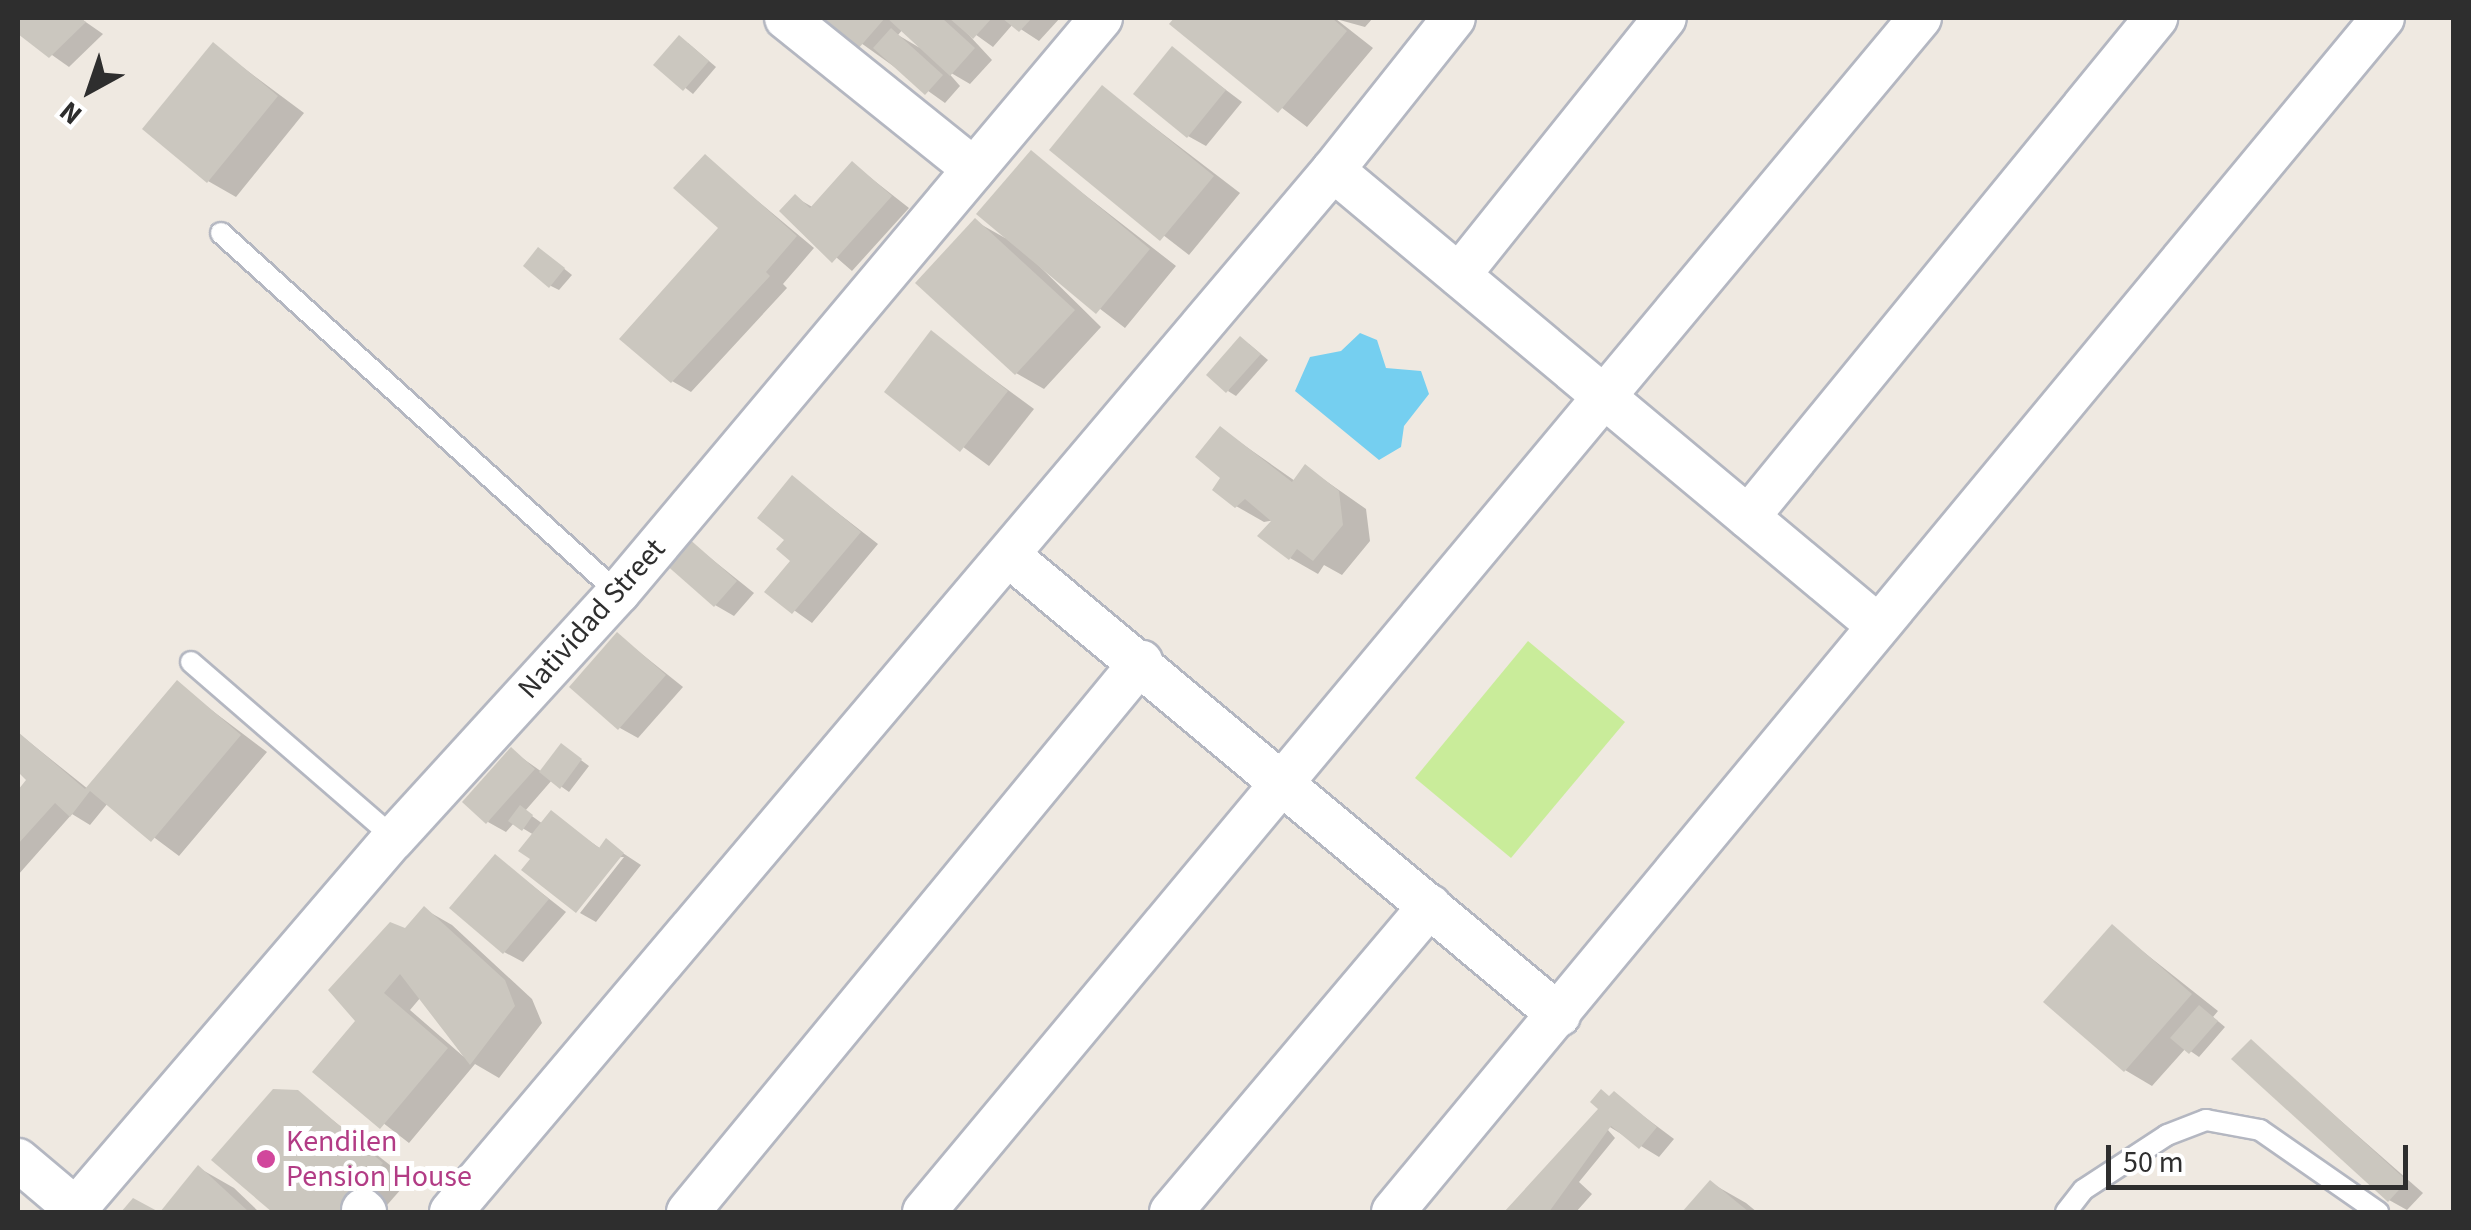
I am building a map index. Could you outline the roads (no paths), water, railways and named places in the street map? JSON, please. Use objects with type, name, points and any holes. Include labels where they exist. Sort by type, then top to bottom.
[{"type":"street","points":[[786,18],[974,169]]},
{"type":"street","name":"Natividad Street","points":[[75,1211],[394,838],[618,593],[1102,18]]},
{"type":"street","points":[[452,1212],[1334,170],[1454,18]]},
{"type":"street","points":[[1459,276],[1665,18]]},
{"type":"street","points":[[924,1212],[1609,398],[1920,18]]},
{"type":"street","points":[[1748,518],[2156,18]]},
{"type":"street","points":[[1393,1212],[1560,1014],[1876,624],[2383,18]]},
{"type":"street","points":[[1334,170],[1876,624]]},
{"type":"street","points":[[1008,555],[1560,1014]]},
{"type":"street","points":[[688,1212],[1141,662]]},
{"type":"street","points":[[1171,1212],[1430,906]]},
{"type":"street","points":[[18,1160],[75,1211]]},
{"type":"lane","points":[[221,233],[618,593]]},
{"type":"lane","points":[[191,662],[394,838]]},
{"type":"lane","points":[[2066,1212],[2083,1190],[2167,1135],[2206,1120],[2260,1130],[2378,1212]]},
{"type":"water","points":[[1360,333],[1377,340],[1386,368],[1421,371],[1429,394],[1404,426],[1401,447],[1379,460],[1295,391],[1310,357],[1341,351]]},
{"type":"place","name":"Kendilen Pension House","points":[[266,1159]]}]
